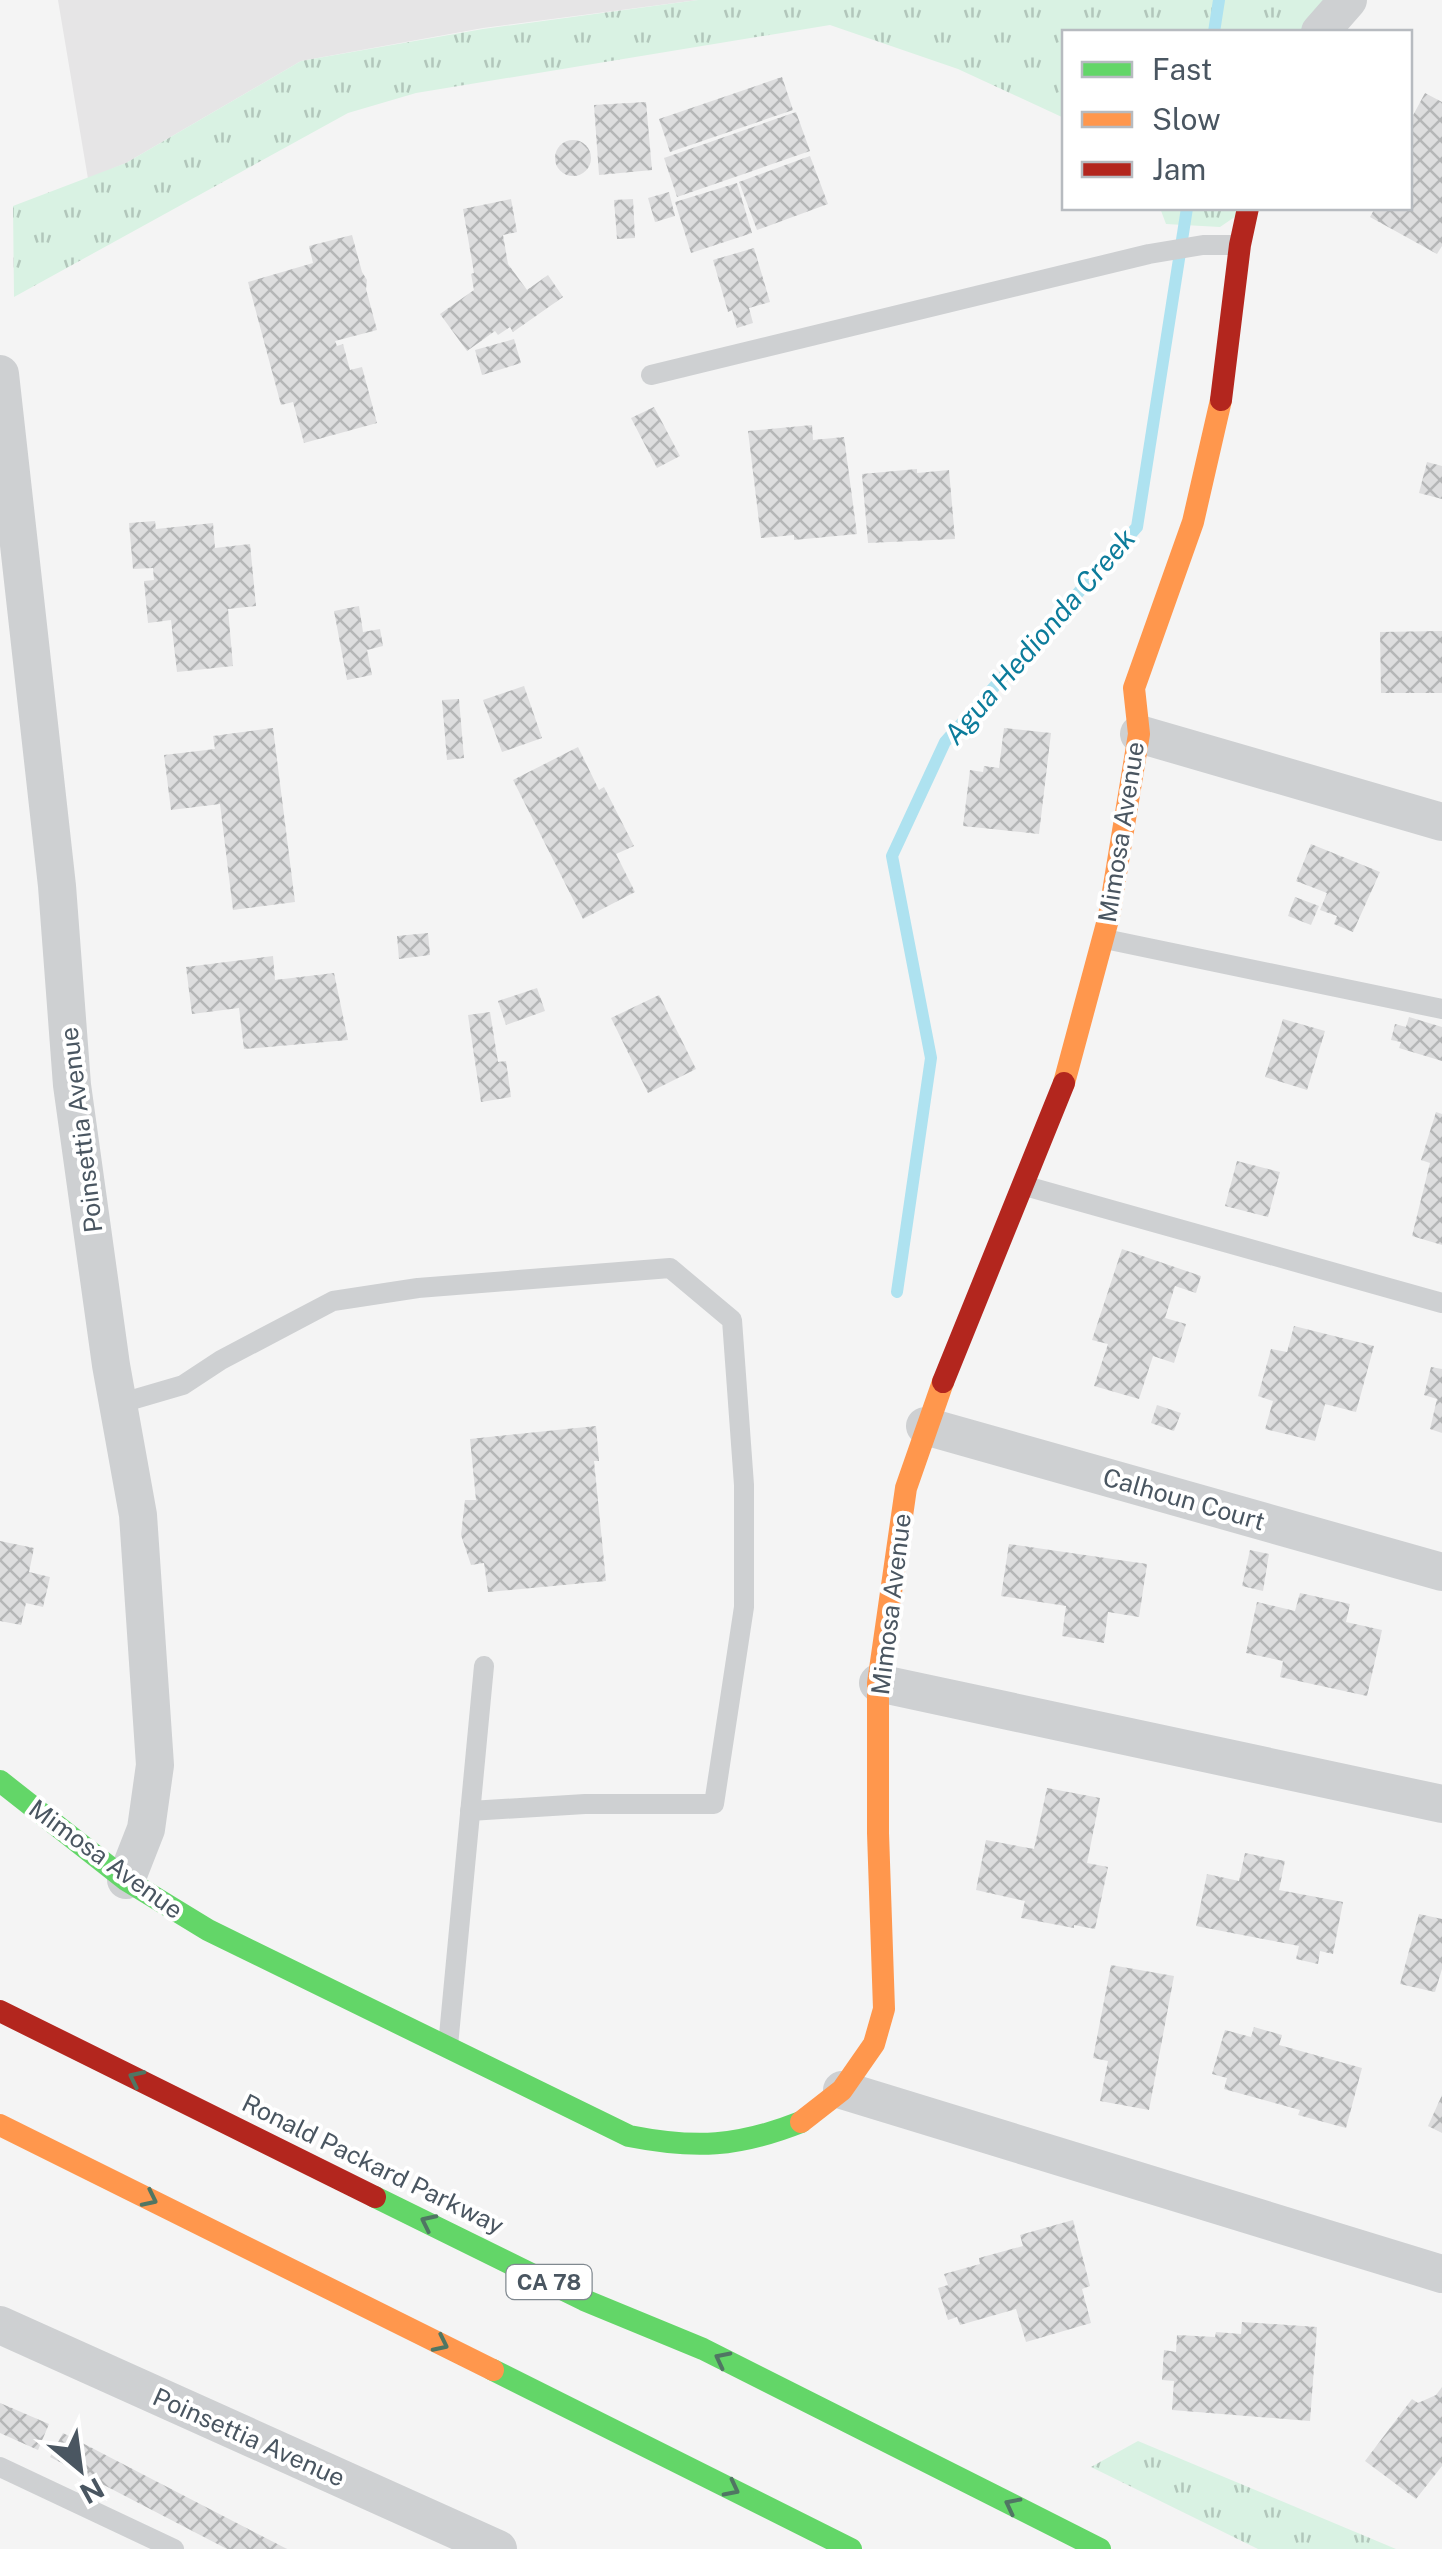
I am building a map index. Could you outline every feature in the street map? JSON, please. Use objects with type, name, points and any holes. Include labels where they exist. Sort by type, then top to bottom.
[{"type":"main road","name":"Mimosa Avenue","points":[[0,1781],[126,1880],[208,1930],[629,2136],[670,2144],[716,2146],[761,2138],[804,2120],[842,2090],[874,2044],[884,2009],[878,1683],[906,1488],[925,1426],[1067,1075],[1103,939],[1139,734],[1134,688],[1193,522],[1226,380],[1240,245],[1248,210]]},
{"type":"main road","name":"Ronald Packard Parkway","points":[[0,2011],[584,2300],[703,2349],[1100,2549]]},
{"type":"main road","points":[[0,2125],[851,2549]]},
{"type":"street","points":[[1322,30],[1348,0]]},
{"type":"street","name":"Poinsettia Avenue","points":[[0,374],[57,886],[72,1085],[138,1515],[155,1765],[146,1828],[126,1880]]},
{"type":"street","points":[[1139,734],[1442,822]]},
{"type":"street","name":"Calhoun Court","points":[[925,1426],[1442,1572]]},
{"type":"street","points":[[878,1683],[1442,1804]]},
{"type":"street","points":[[842,2090],[1442,2274]]},
{"type":"street","name":"Poinsettia Avenue","points":[[0,2325],[498,2549]]},
{"type":"lane","points":[[652,375],[1148,254],[1203,245],[1240,245]]},
{"type":"lane","points":[[1103,939],[1442,1009]]},
{"type":"lane","points":[[1020,1185],[1442,1303]]},
{"type":"lane","points":[[118,1404],[183,1385],[221,1360],[332,1301],[418,1288],[670,1268],[732,1320],[744,1484],[744,1607],[714,1804],[585,1804],[470,1811]]},
{"type":"lane","points":[[448,2048],[484,1666]]},
{"type":"lane","points":[[0,2467],[174,2549]]},
{"type":"shaded area","points":[[58,0],[698,0],[483,28],[301,61],[126,163],[88,179]]},
{"type":"green space","points":[[698,0],[1348,0],[1322,30],[1062,30],[1062,117],[958,69],[830,25],[416,93],[348,113],[14,297],[13,206],[126,163],[301,61],[483,29]]},
{"type":"green space","points":[[1161,210],[1245,210],[1220,227],[1166,224]]},
{"type":"green space","points":[[1138,2441],[1396,2549],[1258,2549],[1091,2467]]},
{"type":"building","points":[[782,77],[793,110],[670,152],[659,119]]},
{"type":"building","points":[[1425,93],[1442,102],[1442,246],[1437,254],[1370,217],[1374,210],[1412,210],[1412,117]]},
{"type":"building","points":[[646,102],[652,170],[599,175],[594,105]]},
{"type":"building","points":[[796,112],[810,151],[677,197],[664,158]]},
{"type":"building","points":[[573,140],[586,145],[591,158],[586,171],[573,176],[560,171],[555,158],[560,145]]},
{"type":"building","points":[[810,156],[828,204],[757,230],[739,182]]},
{"type":"building","points":[[737,183],[752,233],[691,253],[675,202]]},
{"type":"building","points":[[669,192],[675,216],[655,222],[648,198]]},
{"type":"building","points":[[511,199],[517,232],[503,235],[508,264],[527,290],[548,275],[563,297],[513,332],[510,327],[498,335],[495,331],[467,351],[440,314],[474,290],[463,209]]},
{"type":"building","points":[[633,199],[635,238],[617,239],[614,200]]},
{"type":"building","points":[[352,235],[367,280],[377,330],[335,341],[337,346],[343,344],[350,370],[362,367],[377,423],[304,443],[293,402],[281,405],[248,282],[313,263],[309,246]]},
{"type":"building","points":[[754,248],[770,302],[749,308],[753,323],[737,328],[732,310],[728,312],[713,260]]},
{"type":"building","points":[[514,339],[521,363],[482,375],[475,350]]},
{"type":"building","points":[[654,407],[680,456],[657,468],[631,418]]},
{"type":"building","points":[[812,425],[813,440],[844,437],[857,534],[794,540],[794,535],[761,538],[748,431]]},
{"type":"building","points":[[1427,462],[1442,466],[1442,499],[1419,493]]},
{"type":"building","points":[[917,469],[917,473],[949,470],[955,539],[868,543],[862,474]]},
{"type":"building","points":[[155,521],[156,529],[213,523],[215,548],[250,544],[256,606],[228,609],[233,666],[177,672],[171,620],[148,623],[144,581],[154,580],[153,568],[133,569],[129,523]]},
{"type":"building","points":[[359,606],[363,632],[380,629],[383,646],[367,650],[372,675],[347,680],[334,611]]},
{"type":"building","points":[[1442,631],[1442,693],[1381,693],[1380,632]]},
{"type":"building","points":[[524,686],[542,738],[502,752],[483,700]]},
{"type":"building","points":[[459,699],[464,758],[447,760],[442,700]]},
{"type":"building","points":[[273,728],[295,902],[233,910],[220,804],[171,810],[164,755],[215,749],[213,736]]},
{"type":"building","points":[[1004,728],[1051,733],[1039,834],[963,826],[970,770],[983,772],[984,766],[999,768]]},
{"type":"building","points":[[578,747],[634,846],[616,854],[635,892],[583,919],[513,780]]},
{"type":"building","points":[[1311,844],[1380,872],[1353,932],[1334,924],[1337,916],[1320,910],[1327,893],[1296,881]]},
{"type":"building","points":[[1295,897],[1319,906],[1311,925],[1288,916]]},
{"type":"building","points":[[428,933],[430,955],[399,959],[397,936]]},
{"type":"building","points":[[273,956],[275,980],[334,973],[348,1040],[244,1049],[239,1008],[192,1014],[186,967]]},
{"type":"building","points":[[537,988],[545,1011],[506,1025],[498,1001]]},
{"type":"building","points":[[659,995],[696,1069],[648,1093],[611,1018]]},
{"type":"building","points":[[490,1012],[498,1062],[506,1061],[511,1097],[481,1102],[468,1015]]},
{"type":"building","points":[[1409,1017],[1442,1027],[1442,1061],[1399,1048],[1401,1042],[1391,1040],[1395,1024],[1406,1027]]},
{"type":"building","points":[[1283,1019],[1325,1031],[1307,1090],[1265,1077]]},
{"type":"building","points":[[1436,1112],[1442,1114],[1442,1245],[1412,1236],[1430,1163],[1421,1160]]},
{"type":"building","points":[[1237,1161],[1280,1172],[1268,1217],[1225,1206]]},
{"type":"building","points":[[1122,1249],[1201,1276],[1196,1293],[1175,1286],[1165,1318],[1186,1324],[1174,1363],[1153,1356],[1139,1399],[1094,1386],[1108,1344],[1092,1340]]},
{"type":"building","points":[[1294,1326],[1374,1346],[1356,1412],[1325,1404],[1315,1441],[1265,1429],[1273,1401],[1258,1396],[1271,1349],[1287,1352]]},
{"type":"building","points":[[1431,1367],[1442,1369],[1442,1433],[1430,1429],[1437,1399],[1424,1395]]},
{"type":"building","points":[[1157,1405],[1181,1413],[1174,1431],[1151,1423]]},
{"type":"building","points":[[596,1426],[599,1461],[594,1461],[606,1581],[488,1592],[484,1563],[471,1565],[461,1535],[465,1500],[476,1500],[470,1439]]},
{"type":"building","points":[[0,1541],[34,1548],[29,1572],[50,1577],[43,1607],[26,1603],[21,1625],[0,1621]]},
{"type":"building","points":[[1009,1544],[1147,1564],[1139,1617],[1108,1612],[1104,1643],[1062,1636],[1066,1606],[1001,1596]]},
{"type":"building","points":[[1250,1550],[1269,1554],[1263,1591],[1242,1586]]},
{"type":"building","points":[[1300,1593],[1350,1604],[1346,1622],[1382,1630],[1367,1696],[1280,1677],[1283,1661],[1246,1653],[1257,1602],[1295,1611]]},
{"type":"building","points":[[1047,1788],[1100,1798],[1087,1863],[1108,1867],[1095,1929],[1021,1918],[1025,1901],[976,1890],[986,1840],[1034,1849]]},
{"type":"building","points":[[1245,1853],[1285,1861],[1279,1890],[1343,1902],[1333,1954],[1320,1951],[1318,1964],[1296,1959],[1299,1946],[1196,1926],[1207,1874],[1239,1881]]},
{"type":"building","points":[[1419,1914],[1442,1919],[1442,1969],[1435,1992],[1400,1984]]},
{"type":"building","points":[[1111,1965],[1174,1976],[1149,2110],[1100,2101],[1108,2061],[1093,2058]]},
{"type":"building","points":[[1254,2027],[1282,2035],[1279,2045],[1362,2068],[1346,2128],[1298,2115],[1300,2110],[1224,2089],[1227,2078],[1212,2074],[1225,2030],[1251,2037]]},
{"type":"building","points":[[1442,2095],[1442,2133],[1428,2126]]},
{"type":"building","points":[[1073,2220],[1090,2286],[1082,2289],[1091,2323],[1026,2342],[1016,2309],[960,2325],[957,2317],[948,2320],[938,2288],[948,2285],[944,2274],[980,2264],[979,2258],[1023,2246],[1020,2235]]},
{"type":"building","points":[[1242,2322],[1317,2327],[1310,2421],[1172,2410],[1174,2381],[1162,2380],[1164,2350],[1176,2352],[1177,2335],[1241,2334]]},
{"type":"building","points":[[1442,2387],[1442,2466],[1416,2499],[1365,2461],[1412,2399],[1418,2403],[1436,2395]]},
{"type":"building","points":[[0,2403],[49,2424],[38,2450],[0,2433]]},
{"type":"building","points":[[63,2433],[287,2549],[227,2549],[50,2457]]},
{"type":"waterway","name":"Agua Hedionda Creek","points":[[1214,30],[1219,0]]},
{"type":"waterway","name":"Agua Hedionda Creek","points":[[897,1292],[931,1058],[892,856],[945,742],[1137,527],[1187,210]]},
{"type":"traffic: fast","points":[[0,1781],[126,1880],[208,1930],[629,2136],[675,2143],[716,2143],[757,2137],[801,2122]]},
{"type":"traffic: fast","points":[[375,2197],[584,2300],[703,2349],[1100,2549]]},
{"type":"traffic: fast","points":[[493,2370],[851,2549]]},
{"type":"traffic: slow","points":[[1064,1083],[1109,916],[1139,734],[1134,688],[1193,522],[1221,400]]},
{"type":"traffic: slow","points":[[801,2122],[842,2090],[874,2044],[884,2009],[878,1683],[906,1488],[943,1382]]},
{"type":"traffic: slow","points":[[0,2125],[493,2370]]},
{"type":"traffic: jam","points":[[1221,400],[1248,210]]},
{"type":"traffic: jam","points":[[943,1382],[1064,1083]]},
{"type":"traffic: jam","points":[[0,2011],[375,2197]]}]
